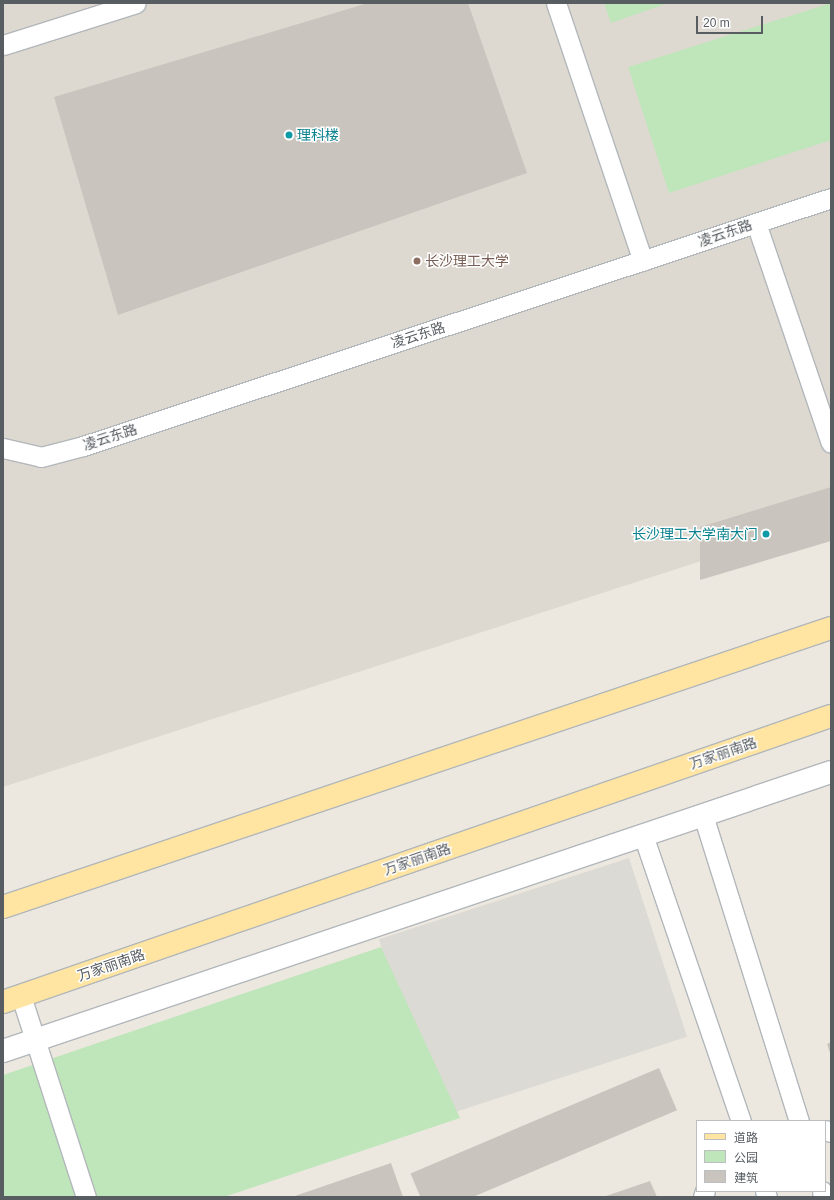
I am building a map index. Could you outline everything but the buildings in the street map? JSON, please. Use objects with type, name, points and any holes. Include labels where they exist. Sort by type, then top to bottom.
[{"type":"main road","points":[[3,907],[831,628]]},
{"type":"main road","name":"万家丽南路","points":[[12,999],[831,716]]},
{"type":"street","points":[[3,45],[136,3]]},
{"type":"street","points":[[556,3],[643,261]]},
{"type":"street","name":"凌云东路","points":[[3,448],[42,457],[83,446],[831,198]]},
{"type":"street","points":[[756,223],[831,443]]},
{"type":"street","points":[[3,1051],[831,772]]},
{"type":"street","points":[[703,815],[799,1120]]},
{"type":"street","points":[[643,835],[741,1120]]},
{"type":"street","points":[[12,999],[36,1040],[86,1197]]},
{"type":"shaded area","name":"长沙理工大学","points":[[3,3],[831,3],[831,519],[3,787]]},
{"type":"shaded area","points":[[629,858],[687,1037],[437,1118],[379,939]]},
{"type":"green space","points":[[604,3],[668,3],[611,23]]},
{"type":"green space","points":[[831,3],[831,140],[669,193],[628,67]]},
{"type":"green space","points":[[381,947],[460,1118],[224,1197],[3,1197],[3,1075]]},
{"type":"place","name":"理科楼","points":[[289,135]]},
{"type":"place","name":"长沙理工大学","points":[[417,261]]},
{"type":"place","name":"长沙理工大学南大门","points":[[766,534]]}]
